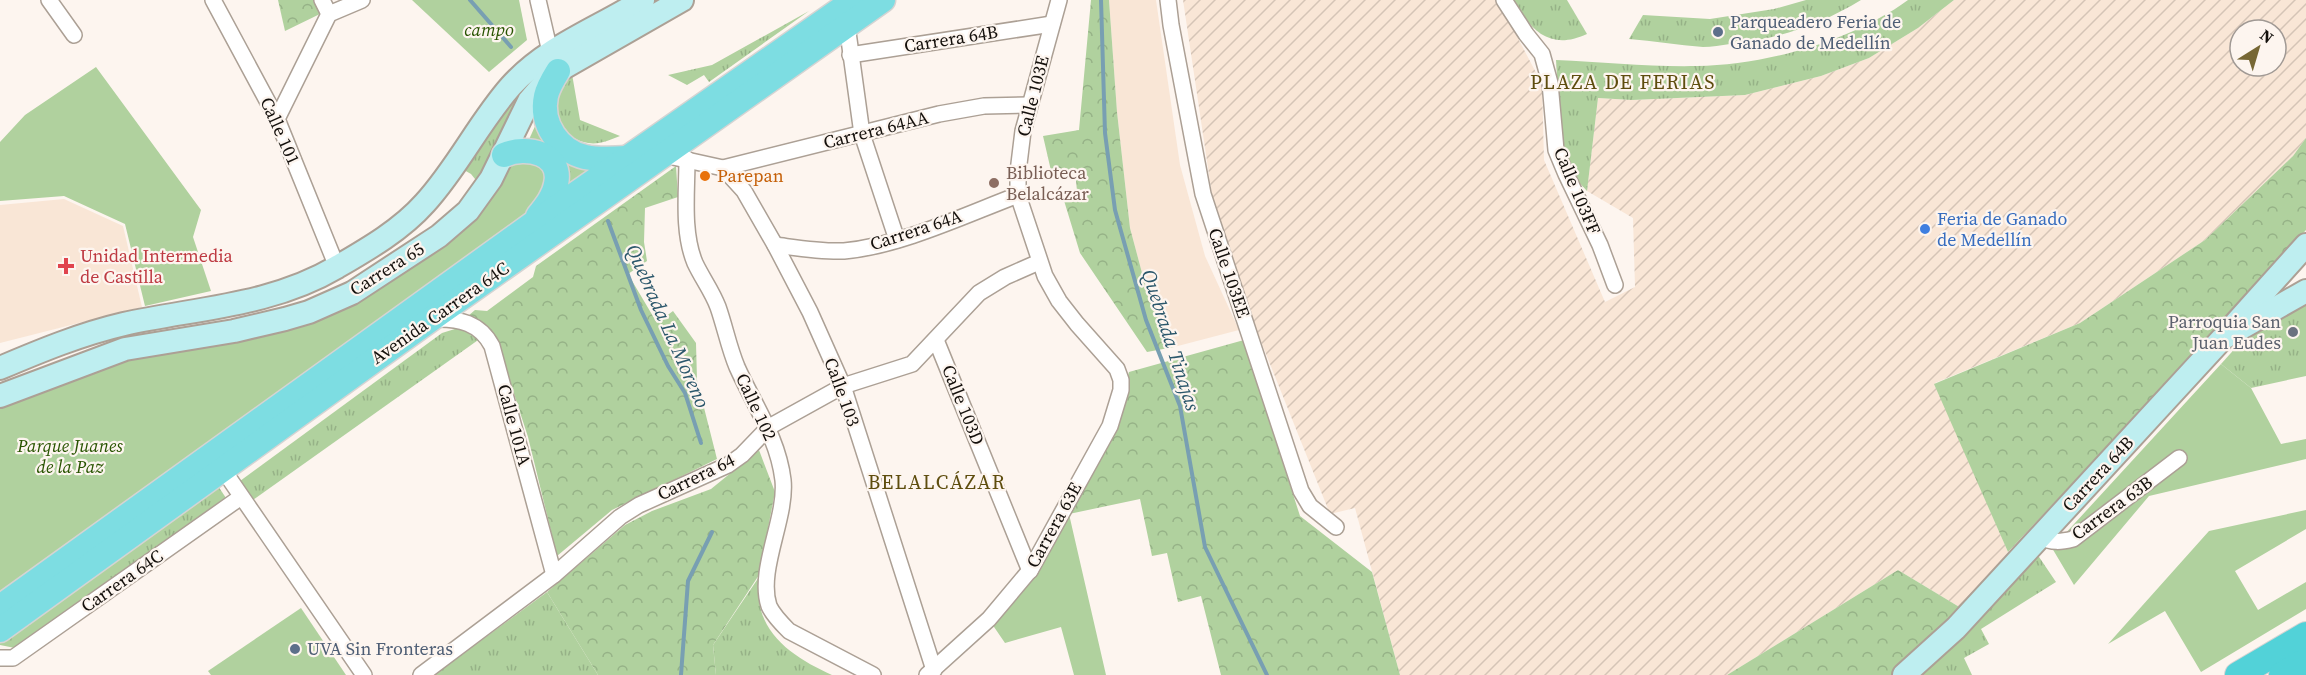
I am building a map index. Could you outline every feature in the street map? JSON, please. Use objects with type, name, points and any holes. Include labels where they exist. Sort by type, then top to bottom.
[{"type":"highway","points":[[2238,675],[2306,635]]},
{"type":"highway","points":[[2282,675],[2306,661]]},
{"type":"main road","name":"Carrera 65","points":[[0,368],[99,330],[227,306],[275,294],[308,282],[338,267],[398,228],[425,204],[510,87],[554,62],[682,0]]},
{"type":"main road","name":"Avenida Carrera 64C","points":[[0,607],[531,225],[854,0]]},
{"type":"main road","name":"Avenida Carrera 64C","points":[[0,630],[222,468],[664,155],[688,148],[883,0]]},
{"type":"main road","name":"Carrera 65","points":[[0,396],[125,349],[234,331],[309,312],[376,278],[439,236],[468,211],[491,179],[528,101],[546,80],[554,62],[634,2]]},
{"type":"main road","points":[[554,62],[545,106],[548,123],[555,137],[562,145],[578,155],[597,159],[627,158]]},
{"type":"main road","points":[[504,154],[513,150],[529,149],[547,157],[555,168],[557,183],[554,192],[531,225]]},
{"type":"main road","points":[[446,177],[460,175],[467,177],[472,184],[473,192],[468,211]]},
{"type":"main road","points":[[2222,339],[2306,245]]},
{"type":"main road","name":"Carrera 64B","points":[[1904,675],[1947,638],[2222,339],[2306,291]]},
{"type":"street","points":[[49,0],[74,35]]},
{"type":"street","name":"Calle 101","points":[[213,0],[277,119],[338,267]]},
{"type":"street","points":[[277,119],[326,7],[362,0]]},
{"type":"street","points":[[538,0],[554,62]]},
{"type":"street","name":"Calle 103E","points":[[1059,0],[1030,105],[1020,152],[1018,195],[1039,262],[1059,301],[1077,324],[1108,356],[1121,380]]},
{"type":"street","name":"Calle 103EE","points":[[1168,0],[1203,194],[1301,491],[1310,506],[1336,527]]},
{"type":"street","name":"Calle 103FF","points":[[1504,0],[1542,54],[1551,91],[1556,150],[1600,245],[1615,285]]},
{"type":"street","name":"Carrera 64B","points":[[850,55],[1052,24]]},
{"type":"street","points":[[847,26],[862,134],[897,240]]},
{"type":"street","name":"Carrera 64AA","points":[[723,168],[950,112],[984,106],[1030,105]]},
{"type":"street","points":[[688,148],[723,168]]},
{"type":"street","name":"Calle 102","points":[[688,148],[687,219],[694,262],[715,297],[736,366],[768,427],[780,465],[784,495],[767,584],[769,606],[778,620],[795,635],[873,675]]},
{"type":"street","name":"Calle 103","points":[[723,168],[744,190],[775,245],[810,312],[843,386],[930,672]]},
{"type":"street","name":"Carrera 64A","points":[[775,245],[826,251],[858,249],[897,240],[1018,195]]},
{"type":"street","name":"Carrera 64","points":[[421,675],[554,575],[620,516],[639,505],[728,465],[742,455],[768,427],[843,386],[912,363],[979,293],[1005,277],[1039,262]]},
{"type":"street","name":"Calle 101A","points":[[430,320],[452,318],[462,320],[475,326],[488,338],[492,346],[554,575]]},
{"type":"street","name":"Calle 103D","points":[[936,340],[1030,571]]},
{"type":"street","name":"Carrera 63E","points":[[930,672],[989,619],[1030,571],[1110,426],[1122,390],[1121,380]]},
{"type":"street","name":"Carrera 63B","points":[[2040,537],[2055,542],[2073,539],[2179,458]]},
{"type":"street","points":[[222,468],[364,675]]},
{"type":"street","name":"Carrera 64C","points":[[0,658],[13,658],[241,497]]},
{"type":"shaded area","points":[[1109,0],[1156,0],[1180,165],[1205,256],[1239,330],[1174,347],[1145,284],[1130,228],[1117,112]]},
{"type":"shaded area","points":[[1183,0],[1495,0],[1542,84],[1544,160],[1605,302],[1635,287],[1633,218],[1587,191],[1598,98],[1632,100],[1745,95],[1821,76],[1869,58],[1918,28],[1954,0],[2306,0],[2306,138],[2293,156],[2205,240],[2080,323],[1935,383],[2008,552],[1961,608],[1898,570],[1727,675],[1400,675],[1355,508],[1330,514],[1254,324],[1212,195]]},
{"type":"shaded area","name":"Unidad Intermedia de Castilla","points":[[64,199],[123,226],[142,307],[0,343],[0,205]]},
{"type":"green space","points":[[278,0],[315,0],[322,13],[285,31]]},
{"type":"green space","name":"campo","points":[[412,0],[519,0],[527,40],[489,72]]},
{"type":"green space","points":[[1091,0],[1109,0],[1117,112],[1130,228],[1145,284],[1174,347],[1147,352],[1080,253],[1062,194],[1077,191],[1075,170],[1052,175],[1043,136],[1079,130]]},
{"type":"green space","points":[[1513,0],[1567,0],[1587,34],[1574,39],[1562,40],[1543,35],[1527,21]]},
{"type":"green space","points":[[1806,0],[1861,0],[1830,17],[1798,30],[1748,42],[1703,47],[1629,39],[1643,15],[1710,19],[1774,9]]},
{"type":"green space","points":[[1908,0],[1954,0],[1918,28],[1869,58],[1821,76],[1745,95],[1632,100],[1598,98],[1587,191],[1573,176],[1561,140],[1556,60],[1679,66],[1724,65],[1751,61],[1835,39],[1886,15]]},
{"type":"green space","points":[[809,11],[709,82],[704,75],[687,85],[668,75],[712,65]]},
{"type":"green space","points":[[96,67],[201,210],[193,237],[211,291],[145,306],[125,224],[64,196],[0,201],[0,142],[25,115]]},
{"type":"green space","points":[[572,74],[580,120],[620,136],[604,142],[588,143],[576,139],[561,124],[557,103],[559,93]]},
{"type":"green space","points":[[514,98],[519,102],[479,184],[471,174],[464,170]]},
{"type":"green space","points":[[540,115],[595,168],[564,188],[527,144]]},
{"type":"green space","points":[[2306,138],[2306,230],[2231,315],[2008,552],[1934,384],[2080,323],[2205,240],[2293,156]]},
{"type":"green space","name":"Parque Juanes de la Paz","points":[[524,158],[546,167],[542,198],[518,221],[0,594],[0,408],[136,357],[328,314],[511,163]]},
{"type":"green space","points":[[676,166],[678,197],[645,208],[644,242],[647,261],[628,274],[657,323],[673,311],[696,343],[697,380],[717,459],[612,510],[557,556],[528,437],[496,338],[483,324],[468,316],[475,310],[487,311],[533,277],[536,266]]},
{"type":"green space","points":[[2306,299],[2306,376],[2251,388],[2221,364],[2257,324]]},
{"type":"green space","points":[[458,328],[470,330],[481,338],[253,500],[240,481],[442,333]]},
{"type":"green space","points":[[1244,340],[1300,516],[1372,572],[1400,675],[1221,675],[1201,596],[1178,602],[1167,553],[1152,556],[1140,499],[1069,514],[1115,427],[1129,372]]},
{"type":"green space","points":[[2221,364],[2251,388],[2281,444],[2306,439],[2306,459],[2149,496],[2074,585],[2052,548]]},
{"type":"green space","points":[[759,450],[775,492],[759,575],[713,645],[716,675],[598,675],[547,592],[625,525],[652,511],[711,489]]},
{"type":"green space","points":[[218,486],[226,498],[15,648],[0,645],[0,642]]},
{"type":"green space","points":[[2306,510],[2306,529],[2235,571],[2258,610],[2306,582],[2306,609],[2201,672],[2165,611],[2108,644],[2209,531]]},
{"type":"green space","points":[[1069,514],[1106,675],[1074,675],[1061,627],[1005,643],[992,624],[1024,590]]},
{"type":"green space","points":[[2035,551],[2056,582],[1981,629],[1989,644],[1964,658],[1972,675],[1915,675]]},
{"type":"green space","points":[[1898,570],[1961,608],[1892,675],[1727,675]]},
{"type":"green space","points":[[759,577],[760,606],[770,630],[797,656],[832,675],[716,675],[713,645]]},
{"type":"green space","points":[[547,592],[598,675],[434,675]]},
{"type":"green space","points":[[301,608],[346,675],[211,675],[208,671]]},
{"type":"waterway","name":"Quebrada La Moreno","points":[[470,0],[511,47]]},
{"type":"waterway","name":"Quebrada Tinajas","points":[[1101,0],[1105,133],[1115,210],[1146,320],[1180,406],[1205,547],[1267,675]]},
{"type":"waterway","name":"Quebrada La Moreno","points":[[608,221],[641,310],[668,366],[685,393],[701,443]]},
{"type":"waterway","name":"Quebrada La Moreno","points":[[681,675],[688,581],[712,532]]},
{"type":"place","name":"Parqueadero Feria de Ganado de Medellín","points":[[1718,32]]},
{"type":"place","name":"Parepan","points":[[705,176]]},
{"type":"place","name":"Biblioteca Belalcázar","points":[[994,183]]},
{"type":"place","name":"Feria de Ganado de Medellín","points":[[1925,229]]},
{"type":"place","name":"Unidad Intermedia de Castilla","points":[[66,266]]},
{"type":"place","name":"Parroquia San Juan Eudes","points":[[2293,332]]},
{"type":"place","name":"UVA Sin Fronteras","points":[[295,649]]},
{"type":"district","name":"PLAZA DE FERIAS","points":[[1623,82]]},
{"type":"district","name":"BELALCÁZAR","points":[[937,482]]}]
